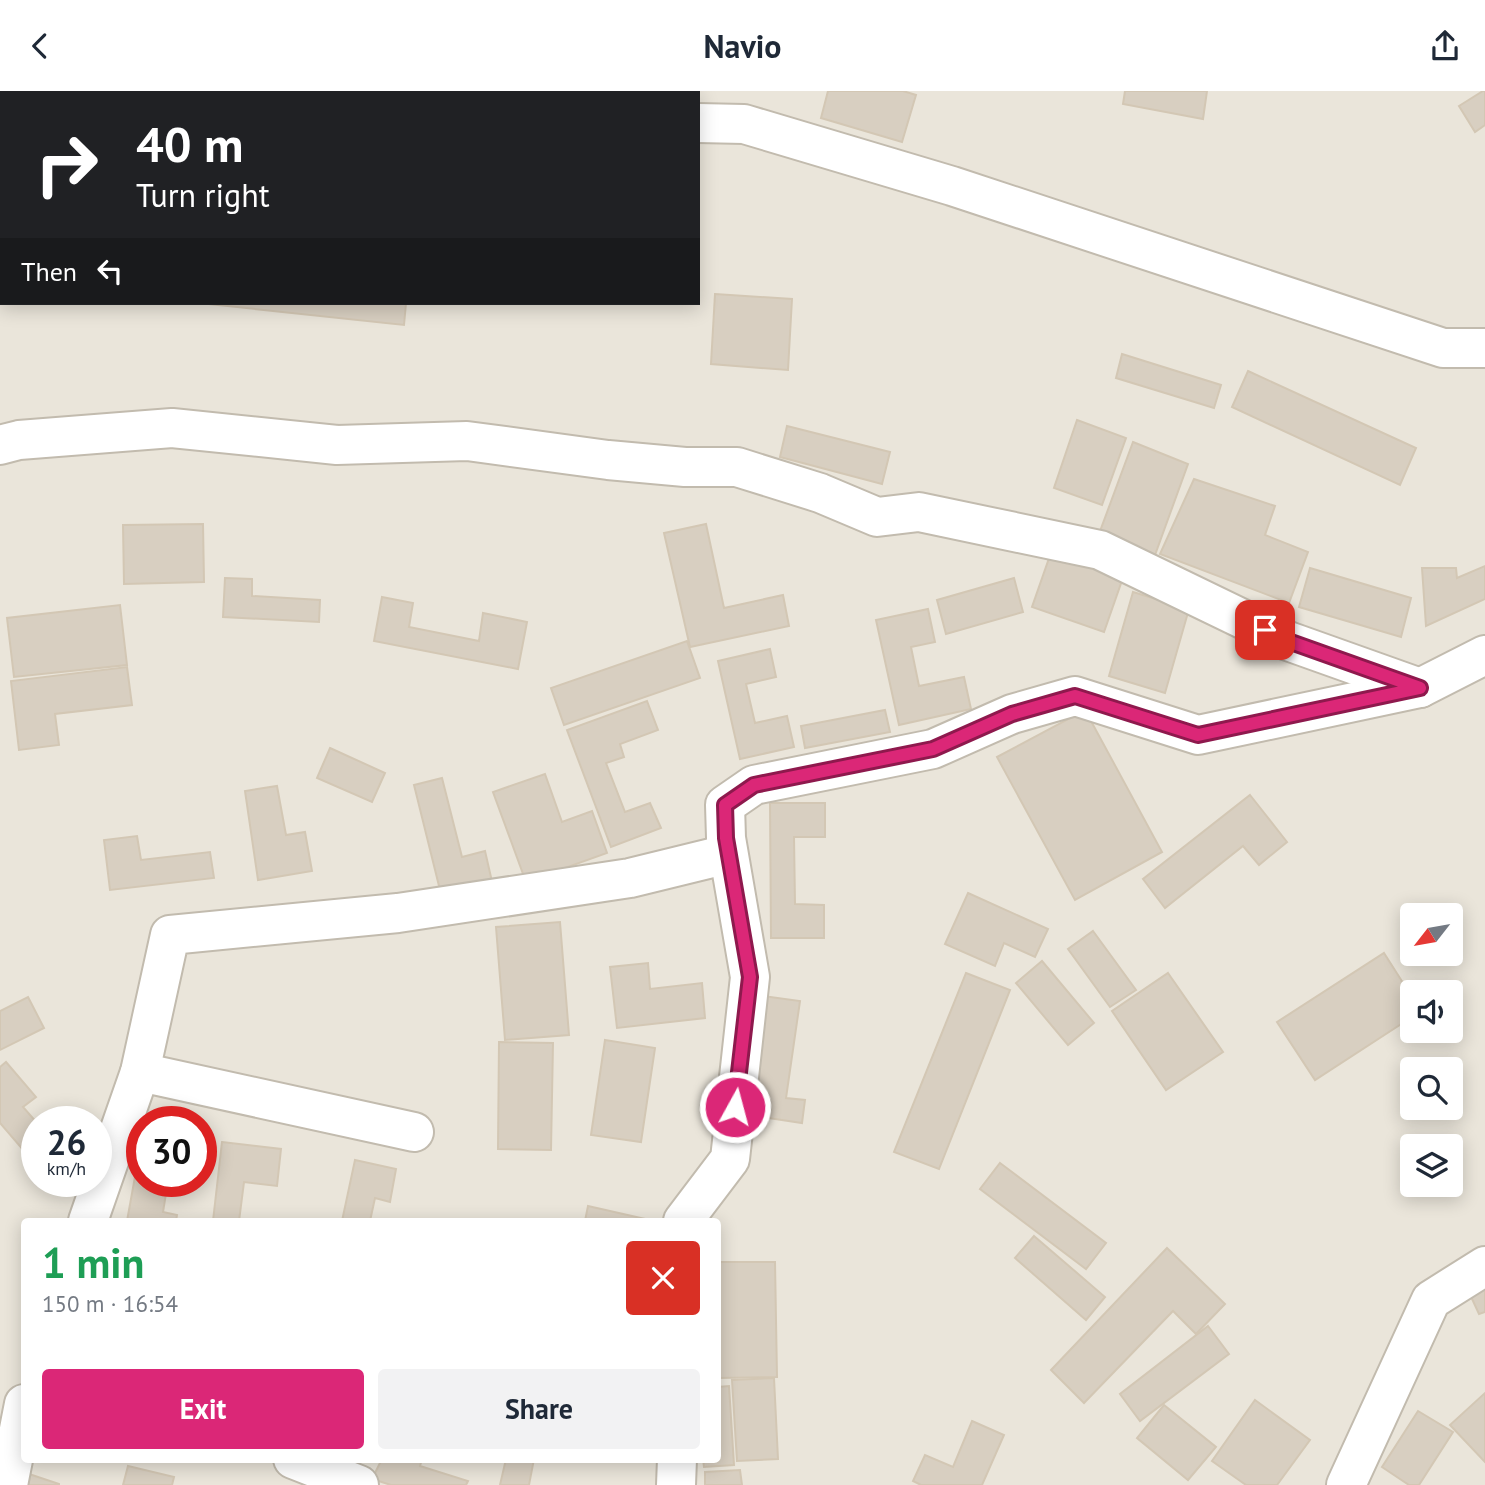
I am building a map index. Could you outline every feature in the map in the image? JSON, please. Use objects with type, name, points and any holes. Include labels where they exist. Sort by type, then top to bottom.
[{"type":"street","points":[[700,123],[744,124],[952,186],[1443,348],[1485,348]]},
{"type":"street","points":[[0,445],[19,440],[172,429],[337,445],[467,441],[608,460],[685,467],[737,467],[820,493],[877,517],[919,512],[1100,550],[1288,641],[1420,688]]},
{"type":"street","points":[[685,1218],[730,1159],[750,977],[729,855],[725,805],[754,785],[933,749],[1012,714],[1075,696],[1198,735],[1420,688],[1485,655]]},
{"type":"street","points":[[89,1218],[140,1072],[170,935],[398,913],[629,878],[729,855]]},
{"type":"street","points":[[140,1072],[414,1132]]},
{"type":"street","points":[[1346,1485],[1431,1300],[1485,1266]]},
{"type":"street","points":[[8,1485],[21,1419]]},
{"type":"street","points":[[303,1463],[359,1485]]},
{"type":"street","points":[[676,1485],[677,1463]]},
{"type":"shaded area","points":[[700,91],[1485,91],[1485,1485],[0,1485],[0,305],[700,305]]},
{"type":"building","points":[[828,91],[903,91],[916,95],[902,142],[821,118]]},
{"type":"building","points":[[1125,91],[1207,91],[1203,119],[1123,104]]},
{"type":"building","points":[[1483,91],[1485,125],[1475,132],[1459,106]]},
{"type":"building","points":[[715,294],[792,299],[788,370],[711,364]]},
{"type":"building","points":[[218,305],[406,305],[404,325]]},
{"type":"building","points":[[1122,354],[1221,385],[1214,408],[1116,378]]},
{"type":"building","points":[[1248,371],[1416,448],[1400,485],[1232,407]]},
{"type":"building","points":[[1077,420],[1126,438],[1102,505],[1054,488]]},
{"type":"building","points":[[787,426],[890,452],[882,484],[780,457]]},
{"type":"building","points":[[1133,442],[1188,464],[1155,555],[1099,534]]},
{"type":"building","points":[[1194,479],[1275,506],[1265,535],[1308,552],[1289,603],[1160,554]]},
{"type":"building","points":[[203,524],[204,582],[124,584],[123,525]]},
{"type":"building","points":[[706,524],[724,608],[783,595],[789,626],[690,647],[664,533]]},
{"type":"building","points":[[1054,544],[1126,569],[1104,632],[1032,607]]},
{"type":"building","points":[[1485,566],[1485,599],[1426,626],[1422,568],[1456,568],[1457,578]]},
{"type":"building","points":[[1310,568],[1411,598],[1401,637],[1299,607]]},
{"type":"building","points":[[225,578],[252,579],[252,596],[320,600],[319,622],[223,617]]},
{"type":"building","points":[[1014,578],[1023,612],[946,634],[937,600]]},
{"type":"building","points":[[1133,592],[1189,609],[1165,693],[1109,676]]},
{"type":"building","points":[[382,597],[413,603],[409,627],[479,641],[483,613],[527,622],[518,669],[374,641]]},
{"type":"building","points":[[120,605],[127,665],[14,677],[7,618]]},
{"type":"building","points":[[928,609],[935,642],[911,647],[919,686],[964,677],[971,709],[899,725],[876,620]]},
{"type":"building","points":[[687,641],[700,678],[564,725],[551,688]]},
{"type":"building","points":[[770,649],[776,677],[746,684],[755,723],[787,716],[794,747],[740,759],[718,661]]},
{"type":"building","points":[[127,667],[132,705],[55,714],[59,745],[19,750],[11,681]]},
{"type":"building","points":[[647,701],[658,730],[620,744],[624,757],[606,763],[625,812],[650,803],[661,828],[611,847],[567,730]]},
{"type":"building","points":[[885,710],[890,732],[805,748],[801,726]]},
{"type":"building","points":[[1085,710],[1162,852],[1075,900],[997,757]]},
{"type":"building","points":[[330,748],[385,773],[372,802],[317,778]]},
{"type":"building","points":[[545,774],[562,822],[592,811],[607,853],[526,882],[493,792]]},
{"type":"building","points":[[442,778],[462,857],[485,851],[493,886],[442,898],[414,785]]},
{"type":"building","points":[[277,786],[286,835],[305,832],[312,871],[258,880],[245,791]]},
{"type":"building","points":[[1250,795],[1287,842],[1259,865],[1243,846],[1165,908],[1143,879]]},
{"type":"building","points":[[770,803],[825,803],[825,837],[794,837],[795,904],[824,905],[824,938],[771,938]]},
{"type":"building","points":[[137,836],[141,860],[210,852],[214,878],[110,890],[104,840]]},
{"type":"building","points":[[968,893],[1048,929],[1035,957],[1004,943],[995,966],[945,944]]},
{"type":"building","points":[[560,922],[569,1035],[505,1040],[496,927]]},
{"type":"building","points":[[1093,931],[1136,990],[1110,1007],[1068,949]]},
{"type":"building","points":[[1384,953],[1401,980],[1400,1025],[1315,1080],[1277,1022]]},
{"type":"building","points":[[1042,961],[1094,1023],[1068,1045],[1016,983]]},
{"type":"building","points":[[648,963],[650,989],[702,983],[705,1018],[617,1028],[610,967]]},
{"type":"building","points":[[966,973],[1010,990],[939,1169],[894,1152]]},
{"type":"building","points":[[1168,973],[1223,1052],[1166,1090],[1112,1011]]},
{"type":"building","points":[[763,996],[800,1001],[786,1098],[805,1100],[802,1123],[748,1115]]},
{"type":"building","points":[[28,997],[44,1028],[0,1050],[0,1011]]},
{"type":"building","points":[[605,1040],[655,1048],[641,1142],[591,1135]]},
{"type":"building","points":[[499,1042],[553,1043],[551,1150],[498,1149]]},
{"type":"building","points":[[6,1062],[36,1097],[21,1106],[21,1147],[0,1123],[0,1067]]},
{"type":"building","points":[[222,1142],[281,1149],[277,1186],[244,1182],[239,1218],[213,1218]]},
{"type":"building","points":[[355,1160],[396,1169],[390,1202],[375,1198],[371,1218],[343,1218]]},
{"type":"building","points":[[1000,1163],[1106,1243],[1086,1269],[980,1189]]},
{"type":"building","points":[[131,1197],[165,1197],[163,1212],[177,1215],[176,1218],[128,1218]]},
{"type":"building","points":[[588,1206],[641,1218],[586,1218]]},
{"type":"building","points":[[1034,1236],[1105,1297],[1086,1320],[1015,1258]]},
{"type":"building","points":[[1167,1248],[1225,1304],[1196,1334],[1173,1311],[1084,1403],[1051,1370]]},
{"type":"building","points":[[721,1262],[775,1262],[777,1377],[721,1378]]},
{"type":"building","points":[[1485,1280],[1485,1312],[1479,1314],[1467,1288]]},
{"type":"building","points":[[1208,1326],[1229,1354],[1140,1421],[1120,1394]]},
{"type":"building","points":[[774,1378],[778,1459],[737,1461],[732,1380]]},
{"type":"building","points":[[729,1386],[734,1465],[704,1467],[704,1463],[721,1463],[721,1387]]},
{"type":"building","points":[[1485,1393],[1485,1462],[1450,1425]]},
{"type":"building","points":[[1255,1400],[1310,1440],[1277,1485],[1246,1485],[1212,1461]]},
{"type":"building","points":[[1164,1405],[1216,1447],[1188,1480],[1137,1438]]},
{"type":"building","points":[[1418,1411],[1453,1432],[1419,1485],[1409,1485],[1382,1467]]},
{"type":"building","points":[[972,1421],[1004,1435],[982,1485],[921,1485],[913,1481],[925,1455],[953,1467]]},
{"type":"building","points":[[380,1463],[421,1463],[420,1466],[468,1481],[466,1485],[391,1485],[372,1479]]},
{"type":"building","points":[[505,1463],[533,1463],[529,1485],[500,1485]]},
{"type":"building","points":[[128,1466],[174,1477],[172,1485],[123,1485]]},
{"type":"building","points":[[740,1470],[742,1485],[705,1485],[705,1472]]},
{"type":"building","points":[[23,1472],[59,1484],[59,1485],[19,1485]]},
{"type":"route","points":[[735,1107],[750,977],[726,838],[725,805],[754,785],[933,749],[1012,714],[1075,696],[1198,735],[1420,688],[1288,641],[1265,630]]}]
